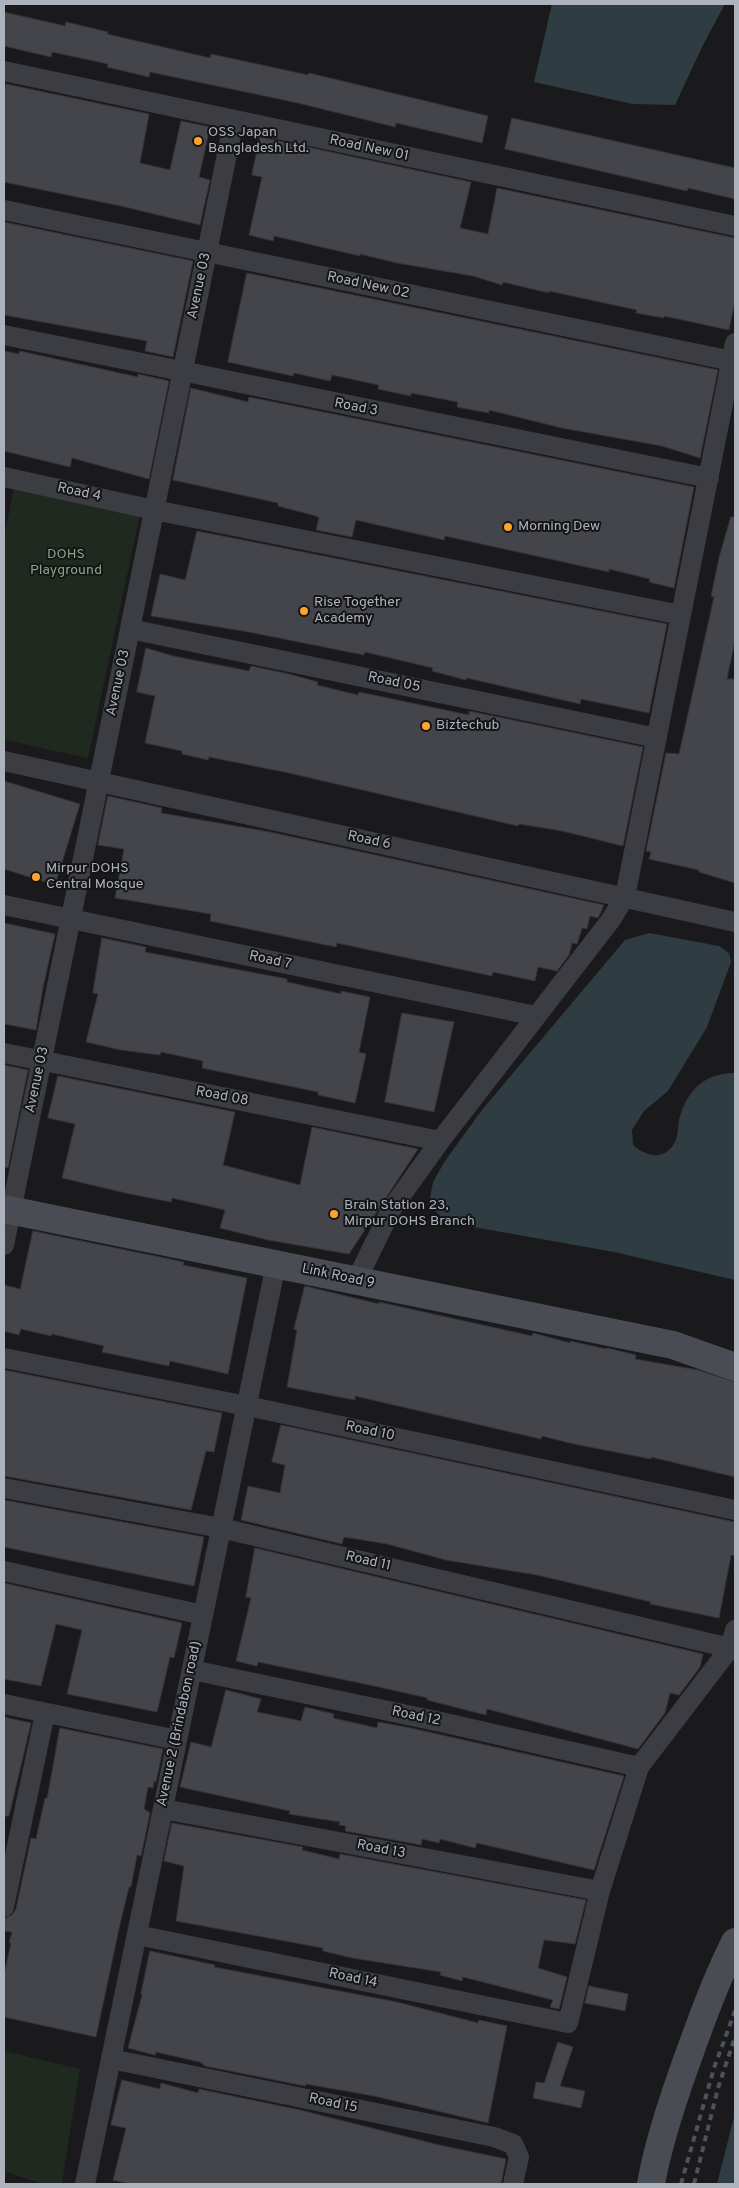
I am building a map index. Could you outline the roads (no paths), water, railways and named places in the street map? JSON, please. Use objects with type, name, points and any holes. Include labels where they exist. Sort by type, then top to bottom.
[{"type":"main road","name":"Link Road 9","points":[[7,1210],[673,1345],[735,1367]]},
{"type":"main road","name":"Link Road 9","points":[[673,1345],[735,1346]]},
{"type":"main road","points":[[651,2184],[668,2113],[720,1974],[735,1942]]},
{"type":"street","name":"Road New 01","points":[[4,71],[735,226]]},
{"type":"street","name":"Avenue 03","points":[[4,1245],[7,1210],[42,1061],[234,120]]},
{"type":"street","name":"Road New 02","points":[[4,210],[207,253],[734,352]]},
{"type":"street","name":"Road 3","points":[[4,335],[182,373],[709,478]]},
{"type":"street","points":[[356,1281],[392,1208],[440,1141],[610,921],[625,898],[734,352]]},
{"type":"street","name":"Road 4","points":[[4,477],[154,510],[682,615]]},
{"type":"street","name":"Road 05","points":[[130,629],[657,738]]},
{"type":"street","name":"Road 6","points":[[4,761],[735,922]]},
{"type":"street","name":"Road 7","points":[[4,905],[536,1016]]},
{"type":"street","name":"Road 08","points":[[4,1053],[440,1141]]},
{"type":"street","name":"Avenue 2 (Brindabon road)","points":[[85,2184],[276,1264]]},
{"type":"street","name":"Road 10","points":[[4,1358],[247,1406],[735,1510]]},
{"type":"street","name":"Road 11","points":[[4,1488],[222,1528],[733,1639]]},
{"type":"street","points":[[4,1571],[203,1616]]},
{"type":"street","points":[[600,1891],[639,1768],[733,1639]]},
{"type":"street","name":"Road 12","points":[[192,1670],[441,1722],[639,1768]]},
{"type":"street","points":[[4,1704],[177,1740]]},
{"type":"street","points":[[4,1907],[46,1713]]},
{"type":"street","name":"Road 13","points":[[163,1809],[600,1891]]},
{"type":"street","name":"Road 14","points":[[137,1935],[568,2023],[600,1891]]},
{"type":"street","name":"Road 15","points":[[111,2059],[494,2137],[513,2144],[519,2157],[513,2184]]},
{"type":"railway","points":[[681,2184],[714,2068],[735,2011]]},
{"type":"railway","points":[[694,2184],[718,2088],[735,2037]]},
{"type":"place","name":"OSS Japan Bangladesh Ltd.","points":[[198,141]]},
{"type":"place","name":"Morning Dew","points":[[508,527]]},
{"type":"place","name":"Rise Together Academy","points":[[304,611]]},
{"type":"place","name":"Biztechub","points":[[426,726]]},
{"type":"place","name":"Mirpur DOHS Central Mosque","points":[[36,877]]},
{"type":"place","name":"Brain Station 23, Mirpur DOHS Branch","points":[[334,1214]]},
{"type":"park label","name":"DOHS Playground","points":[[66,564]]}]
